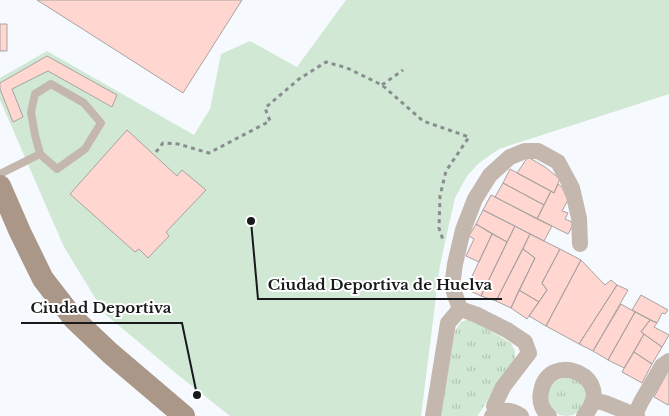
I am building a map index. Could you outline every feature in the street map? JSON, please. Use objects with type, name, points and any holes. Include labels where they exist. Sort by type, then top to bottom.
[{"type":"street","points":[[580,244],[579,218],[572,188],[558,162],[538,151],[525,151],[510,157],[490,175],[475,199],[463,230],[452,286],[460,309],[507,330],[525,342],[528,353],[502,388],[494,406],[494,415],[505,411],[514,411],[522,416],[546,410],[540,396],[541,387],[552,374],[560,370],[569,369],[584,376],[590,383],[593,391],[593,400],[584,416]]},
{"type":"street","points":[[0,186],[43,279],[74,319],[110,353],[184,416]]},
{"type":"street","points":[[433,416],[448,323],[460,309]]},
{"type":"street","points":[[593,400],[636,415],[641,402],[662,366],[669,361]]},
{"type":"lane","points":[[51,84],[84,103],[101,123],[85,149],[57,169],[40,154],[31,112],[35,94],[51,84]]},
{"type":"lane","points":[[0,174],[40,154]]},
{"type":"path","points":[[156,152],[163,143],[178,144],[209,153],[270,121],[264,108],[299,79],[326,62],[347,68],[382,85],[423,121],[469,137],[446,171],[440,196],[439,228],[444,244],[456,260]]},
{"type":"path","points":[[382,85],[403,70]]},
{"type":"green space","points":[[346,0],[669,0],[669,94],[499,149],[479,163],[467,176],[455,198],[440,265],[421,416],[230,416],[105,314],[64,247],[0,100],[0,78],[47,51],[194,135],[210,109],[221,54],[250,41],[297,67]]},
{"type":"green space","points":[[470,319],[511,343],[515,351],[515,359],[497,383],[477,416],[440,416],[455,331],[461,322]]},
{"type":"green space","points":[[570,375],[585,387],[586,400],[579,411],[573,415],[560,415],[549,407],[546,394],[551,382]]},
{"type":"building","points":[[37,0],[242,0],[183,93]]},
{"type":"building","points":[[0,24],[7,24],[7,51],[0,51]]},
{"type":"building","points":[[47,56],[117,95],[112,107],[48,71],[12,89],[23,117],[13,122],[0,89],[0,83]]},
{"type":"building","points":[[127,130],[177,176],[182,170],[206,190],[166,232],[169,236],[148,258],[139,249],[135,252],[70,194]]},
{"type":"building","points":[[528,157],[560,179],[554,193],[517,173]]},
{"type":"building","points":[[510,169],[551,191],[544,205],[503,183]]},
{"type":"building","points":[[503,183],[544,205],[537,219],[495,197]]},
{"type":"building","points":[[558,184],[562,187],[568,200],[562,211],[568,213],[565,219],[574,223],[568,234],[537,219],[551,191],[554,193]]},
{"type":"building","points":[[491,195],[552,226],[544,241],[483,210]]},
{"type":"building","points":[[483,210],[515,226],[507,242],[476,224]]},
{"type":"building","points":[[476,224],[492,234],[479,262],[466,256],[474,239],[469,236]]},
{"type":"building","points":[[515,226],[530,234],[496,301],[481,296]]},
{"type":"building","points":[[492,234],[507,242],[481,296],[466,289]]},
{"type":"building","points":[[530,234],[560,249],[542,283],[547,290],[539,302],[519,290],[535,258],[523,249]]},
{"type":"building","points":[[523,249],[535,258],[511,308],[496,301]]},
{"type":"building","points":[[560,249],[581,260],[546,326],[529,316],[547,290],[542,283]]},
{"type":"building","points":[[581,260],[605,285],[611,280],[617,285],[579,344],[546,326]]},
{"type":"building","points":[[617,285],[628,290],[593,351],[579,344]]},
{"type":"building","points":[[519,290],[539,302],[527,319],[511,308]]},
{"type":"building","points":[[641,295],[668,310],[665,314],[662,313],[657,323],[632,310]]},
{"type":"building","points":[[621,304],[635,312],[608,360],[593,351]]},
{"type":"building","points":[[635,312],[650,320],[641,332],[644,334],[624,368],[608,360]]},
{"type":"building","points":[[650,320],[657,323],[654,327],[669,335],[662,347],[641,332]]},
{"type":"building","points":[[644,334],[662,347],[652,364],[634,352]]},
{"type":"building","points":[[634,352],[652,364],[642,383],[622,372]]},
{"type":"building","points":[[669,369],[669,404],[668,405],[654,397]]},
{"type":"place","name":"Ciudad Deportiva de Huelva","points":[[251,221]]},
{"type":"place","name":"Ciudad Deportiva","points":[[197,395]]}]
